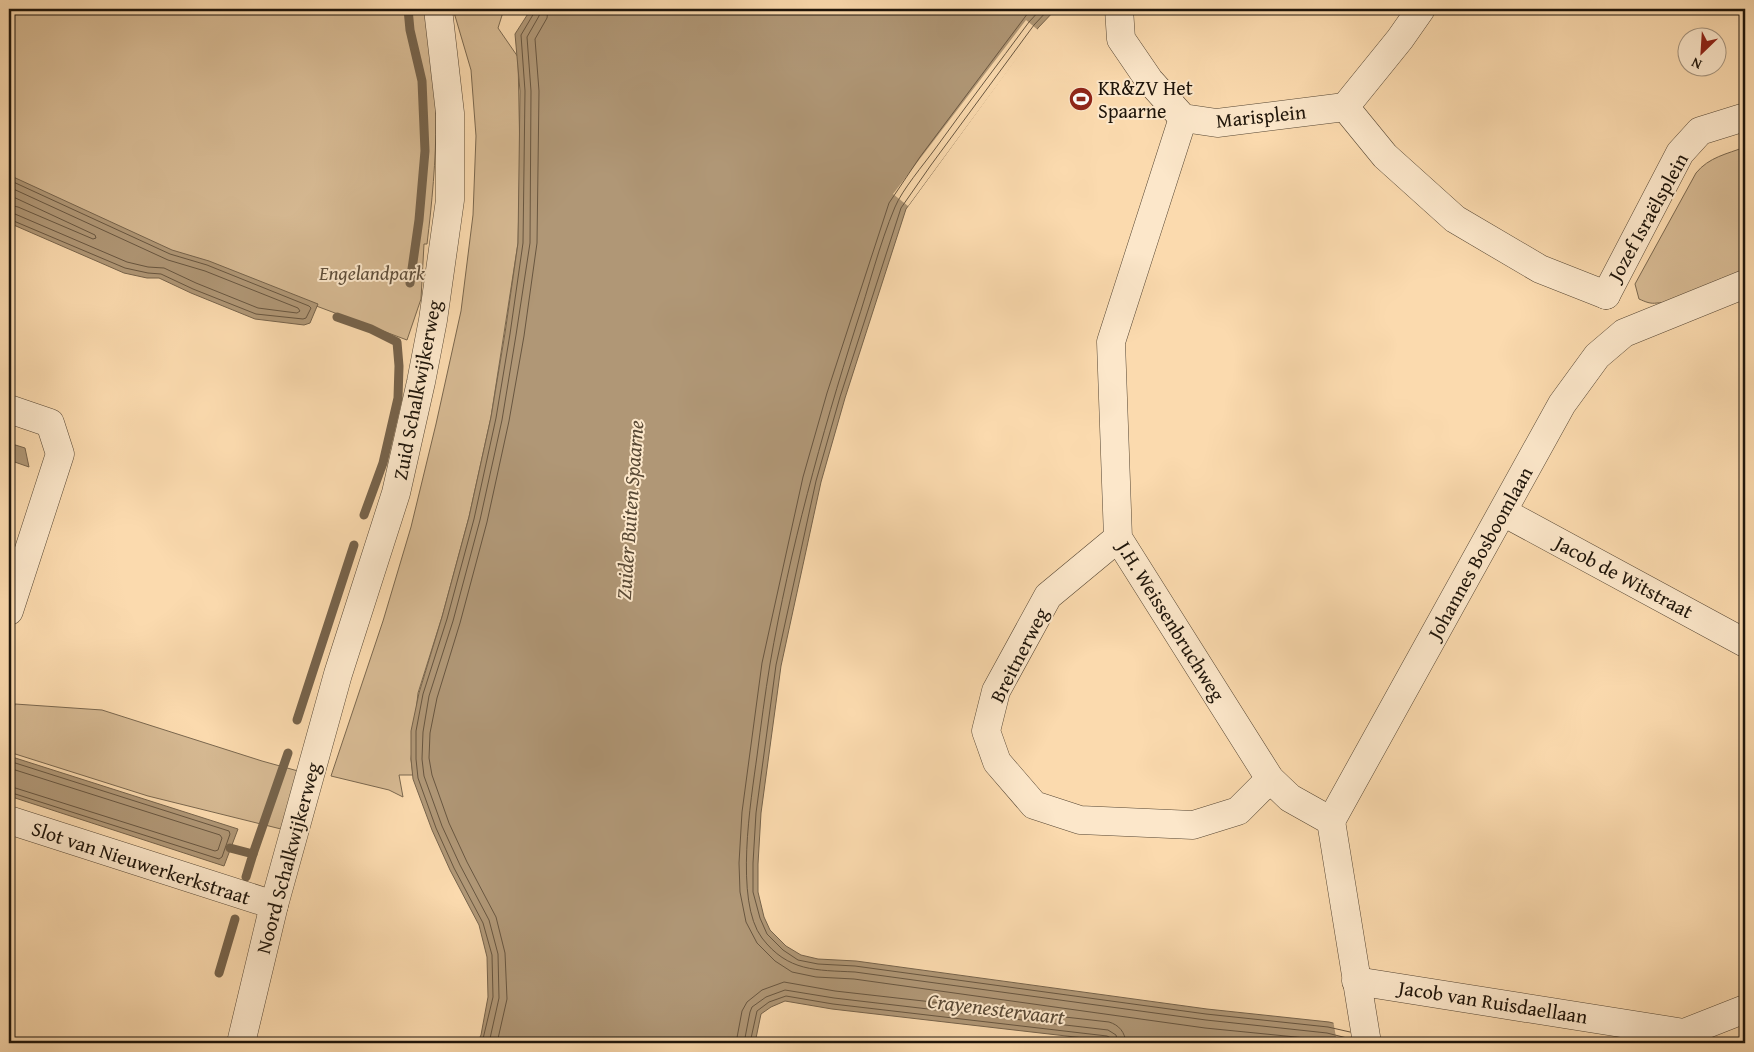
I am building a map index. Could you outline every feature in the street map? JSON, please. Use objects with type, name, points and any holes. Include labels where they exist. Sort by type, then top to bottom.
[{"type":"street","name":"Zuid Schalkwijkerweg","points":[[338,674],[396,493],[421,382],[432,320],[450,200],[450,112],[438,9]]},
{"type":"street","points":[[1119,9],[1122,40],[1149,80],[1183,118]]},
{"type":"street","points":[[1421,9],[1400,39],[1345,107],[1385,156],[1456,219],[1540,269],[1606,294],[1624,333],[1745,284]]},
{"type":"street","name":"Marisplein","points":[[1183,118],[1217,123],[1345,107]]},
{"type":"street","name":"Jozef Israëlsplein","points":[[1606,294],[1680,153],[1700,131],[1745,116]]},
{"type":"street","name":"J.H. Weissenbruchweg","points":[[1183,118],[1110,342],[1118,538],[1270,779],[1290,798],[1331,822]]},
{"type":"street","name":"Johannes Bosboomlaan","points":[[1331,822],[1562,404],[1597,356],[1624,333]]},
{"type":"street","points":[[9,409],[50,423],[60,454],[9,610]]},
{"type":"street","name":"Jacob de Witstraat","points":[[1503,512],[1745,643]]},
{"type":"street","name":"Breitnerweg","points":[[1118,538],[1048,596],[996,691],[986,731],[997,762],[1034,805],[1080,820],[1192,825],[1238,811],[1270,779]]},
{"type":"street","name":"Noord Schalkwijkerweg","points":[[242,1043],[274,905],[338,674]]},
{"type":"street","name":"Slot van Nieuwerkerkstraat","points":[[9,820],[274,905]]},
{"type":"street","points":[[1331,822],[1366,1035]]},
{"type":"street","name":"Jacob van Ruisdaellaan","points":[[1356,981],[1684,1033],[1745,1009]]},
{"type":"green space","name":"Engelandpark","points":[[9,9],[425,9],[435,91],[434,166],[427,244],[424,244],[421,299],[407,340],[167,250],[9,176]]},
{"type":"green space","points":[[453,9],[504,9],[498,28],[518,57],[520,159],[518,243],[491,417],[469,517],[442,617],[418,693],[411,759],[413,775],[399,775],[403,797],[389,790],[331,776],[383,621],[411,527],[461,311],[473,215],[476,136],[471,70]]},
{"type":"green space","points":[[1745,147],[1745,273],[1701,291],[1666,302],[1652,303],[1639,299],[1635,284],[1696,173],[1712,160]]},
{"type":"green space","points":[[15,704],[102,710],[298,771],[281,829],[148,796],[9,752],[9,733]]},
{"type":"water","points":[[531,9],[1056,9],[1038,28],[906,209],[845,398],[821,482],[781,666],[761,813],[758,864],[758,892],[764,917],[770,930],[786,946],[801,955],[818,959],[856,961],[1207,1009],[1329,1022],[1395,1039],[1441,1043],[1127,1043],[832,1009],[785,1001],[761,1014],[755,1043],[477,1043],[481,1035],[488,997],[487,957],[479,925],[450,870],[432,830],[413,779],[411,731],[419,693],[469,517],[491,417],[505,333],[518,243],[520,91],[515,34]]},
{"type":"water","points":[[9,175],[172,250],[209,261],[318,304],[310,323],[304,325],[255,319],[159,278],[147,278],[124,273],[9,223]]},
{"type":"water","points":[[9,443],[25,448],[29,467],[9,460]]},
{"type":"water","points":[[9,756],[238,829],[224,866],[9,796]]},
{"type":"pier","points":[[1026,20],[1038,30],[908,206],[893,194]]},
{"type":"pier","points":[[1333,1020],[1394,1036],[1395,1043],[1337,1043]]},
{"type":"waterway","points":[[408,9],[410,30],[422,81],[425,151],[419,220],[410,283]]},
{"type":"waterway","points":[[337,317],[371,329],[397,342],[399,366],[398,398],[383,463],[364,515]]},
{"type":"waterway","points":[[297,720],[354,545]]},
{"type":"waterway","points":[[253,854],[288,753]]},
{"type":"waterway","points":[[230,848],[253,854],[246,877]]},
{"type":"waterway","points":[[219,973],[235,919]]},
{"type":"place","name":"KR&ZV Het Spaarne","points":[[1081,99]]},
{"type":"water label","name":"Zuider Buiten Spaarne","points":[[630,510]]},
{"type":"water label","name":"Crayenestervaart","points":[[996,1009]]}]
